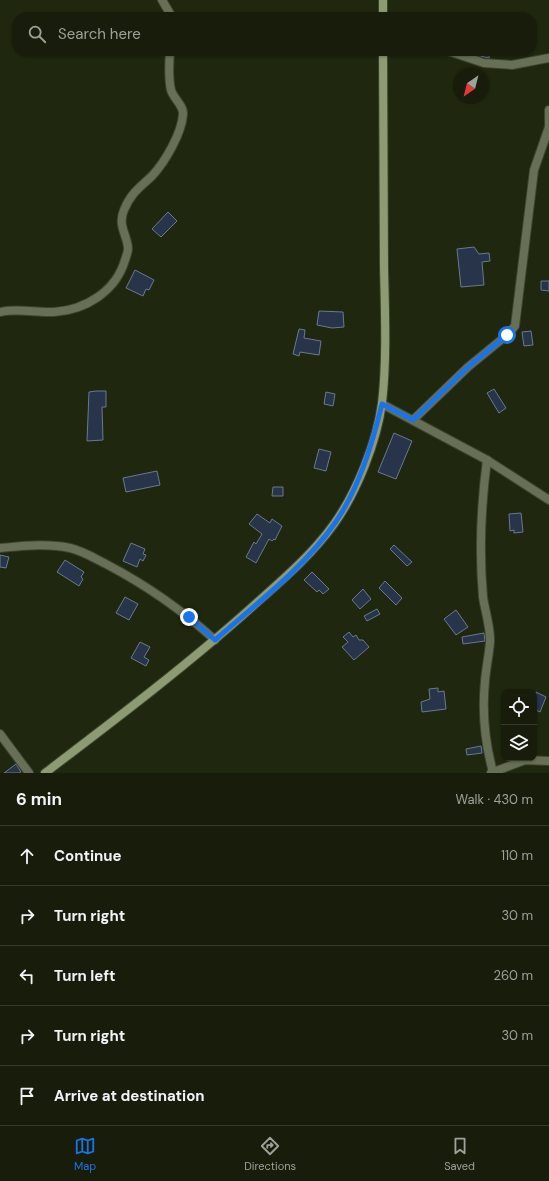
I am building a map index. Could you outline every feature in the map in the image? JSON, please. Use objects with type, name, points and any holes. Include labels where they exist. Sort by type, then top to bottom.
[{"type":"street","points":[[162,0],[169,12]]},
{"type":"street","points":[[383,0],[383,12]]},
{"type":"street","points":[[0,312],[30,310],[52,312],[78,308],[105,293],[115,283],[125,261],[128,248],[122,225],[123,212],[138,187],[152,176],[160,165],[176,138],[182,123],[183,112],[172,92],[169,74],[170,56]]},
{"type":"street","points":[[45,773],[171,677],[215,640],[294,569],[335,523],[350,497],[365,464],[382,404],[385,311],[383,56]]},
{"type":"street","points":[[462,56],[484,64],[512,65],[549,58]]},
{"type":"street","points":[[413,420],[468,367],[507,335],[515,326],[534,170],[549,127],[549,110]]},
{"type":"street","points":[[382,404],[487,460],[549,500]]},
{"type":"street","points":[[487,460],[483,489],[481,558],[483,597],[490,641],[487,659],[484,702],[489,758],[492,772],[525,760],[549,761]]},
{"type":"street","points":[[0,548],[52,546],[70,548],[84,552],[149,589],[189,617],[215,640]]},
{"type":"street","points":[[0,734],[29,773]]},
{"type":"building","points":[[168,212],[177,221],[161,237],[152,229]]},
{"type":"building","points":[[474,247],[479,254],[489,253],[490,261],[482,262],[484,285],[461,287],[457,249]]},
{"type":"building","points":[[135,270],[154,280],[149,290],[146,289],[143,296],[126,288]]},
{"type":"building","points":[[541,281],[549,281],[549,291],[541,290]]},
{"type":"building","points":[[319,311],[343,312],[344,327],[332,328],[317,325]]},
{"type":"building","points":[[299,329],[305,330],[304,338],[321,341],[319,355],[300,352],[299,356],[293,354]]},
{"type":"building","points":[[531,331],[533,345],[524,346],[522,332]]},
{"type":"building","points":[[494,389],[506,408],[499,413],[487,393]]},
{"type":"building","points":[[106,391],[106,407],[102,407],[103,440],[87,441],[89,392]]},
{"type":"building","points":[[326,392],[335,394],[333,406],[324,404]]},
{"type":"building","points":[[394,433],[412,441],[396,479],[378,472]]},
{"type":"building","points":[[319,449],[331,452],[326,471],[314,468]]},
{"type":"building","points":[[157,471],[160,485],[126,492],[123,478]]},
{"type":"building","points":[[273,487],[283,487],[283,496],[272,496]]},
{"type":"building","points":[[521,513],[523,532],[514,533],[514,530],[510,531],[509,514]]},
{"type":"building","points":[[257,514],[270,523],[272,519],[282,526],[275,540],[274,539],[272,541],[269,539],[256,563],[246,557],[254,542],[256,544],[262,534],[249,524]]},
{"type":"building","points":[[131,543],[145,549],[143,554],[146,555],[143,561],[140,559],[137,567],[123,561]]},
{"type":"building","points":[[394,545],[412,562],[407,566],[390,549]]},
{"type":"building","points":[[0,555],[9,557],[6,568],[0,567]]},
{"type":"building","points":[[65,560],[84,572],[81,577],[83,579],[79,586],[57,572]]},
{"type":"building","points":[[312,572],[329,589],[323,594],[319,590],[317,592],[304,580]]},
{"type":"building","points":[[385,581],[402,598],[396,605],[379,588]]},
{"type":"building","points":[[363,589],[371,599],[360,609],[352,600]]},
{"type":"building","points":[[125,597],[138,604],[129,620],[116,613]]},
{"type":"building","points":[[377,609],[380,614],[367,621],[364,616]]},
{"type":"building","points":[[456,610],[468,627],[456,635],[444,619]]},
{"type":"building","points":[[349,632],[353,637],[356,635],[359,640],[363,640],[369,647],[354,660],[342,647],[348,642],[343,637]]},
{"type":"building","points":[[484,633],[485,641],[463,644],[462,637]]},
{"type":"building","points":[[140,642],[150,647],[144,657],[149,660],[146,666],[131,658]]},
{"type":"building","points":[[438,688],[438,692],[444,691],[446,709],[422,712],[421,702],[430,699],[429,689]]},
{"type":"building","points":[[537,692],[546,697],[540,712],[537,710]]},
{"type":"building","points":[[481,746],[482,753],[467,755],[466,749]]},
{"type":"building","points":[[16,764],[21,772],[4,773]]},
{"type":"route","points":[[189,617],[215,640],[294,569],[314,549],[335,523],[350,497],[365,464],[382,404],[413,420],[468,367],[507,335]]}]
